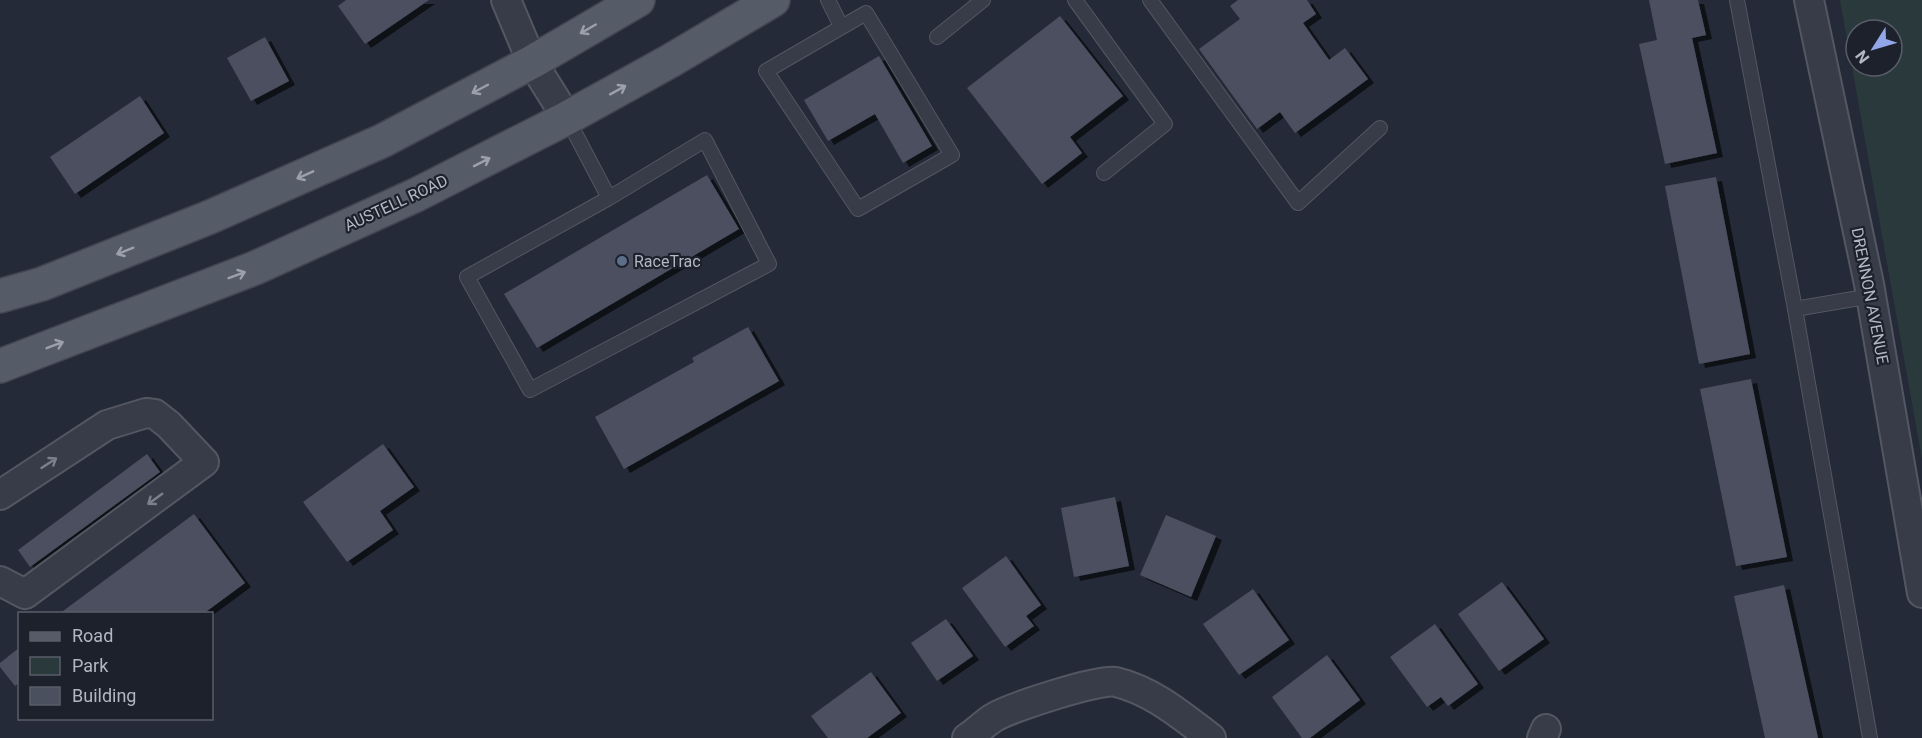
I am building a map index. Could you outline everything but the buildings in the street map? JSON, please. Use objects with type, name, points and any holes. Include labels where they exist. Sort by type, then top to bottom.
[{"type":"main road","points":[[0,296],[42,284],[210,217],[382,141],[532,62],[638,0]]},
{"type":"main road","name":"AUSTELL ROAD","points":[[0,366],[255,268],[416,195],[567,118],[773,0]]},
{"type":"street","points":[[506,0],[532,62],[567,118]]},
{"type":"street","name":"DRENNON AVENUE","points":[[1809,0],[1871,297],[1922,593]]},
{"type":"street","points":[[0,495],[107,425],[146,413],[155,414],[169,424],[204,462],[25,594],[0,581]]},
{"type":"street","points":[[967,738],[994,717],[1065,691],[1113,681],[1144,691],[1176,711],[1211,738]]},
{"type":"lane","points":[[828,0],[841,26]]},
{"type":"lane","points":[[937,37],[983,0]]},
{"type":"lane","points":[[1076,0],[1165,124],[1104,173]]},
{"type":"lane","points":[[1737,0],[1795,309],[1870,738]]},
{"type":"lane","points":[[1155,2],[1298,203],[1380,128]]},
{"type":"lane","points":[[866,13],[952,155],[858,209],[766,71],[841,26],[866,13]]},
{"type":"lane","points":[[567,118],[609,198]]},
{"type":"lane","points":[[705,140],[768,264],[530,390],[467,278],[609,198],[705,140]]},
{"type":"lane","points":[[1795,309],[1871,297]]},
{"type":"green space","points":[[1840,0],[1922,0],[1922,459],[1854,78],[1904,78],[1904,18],[1844,18],[1844,22]]},
{"type":"place","name":"RaceTrac","points":[[622,261]]}]
